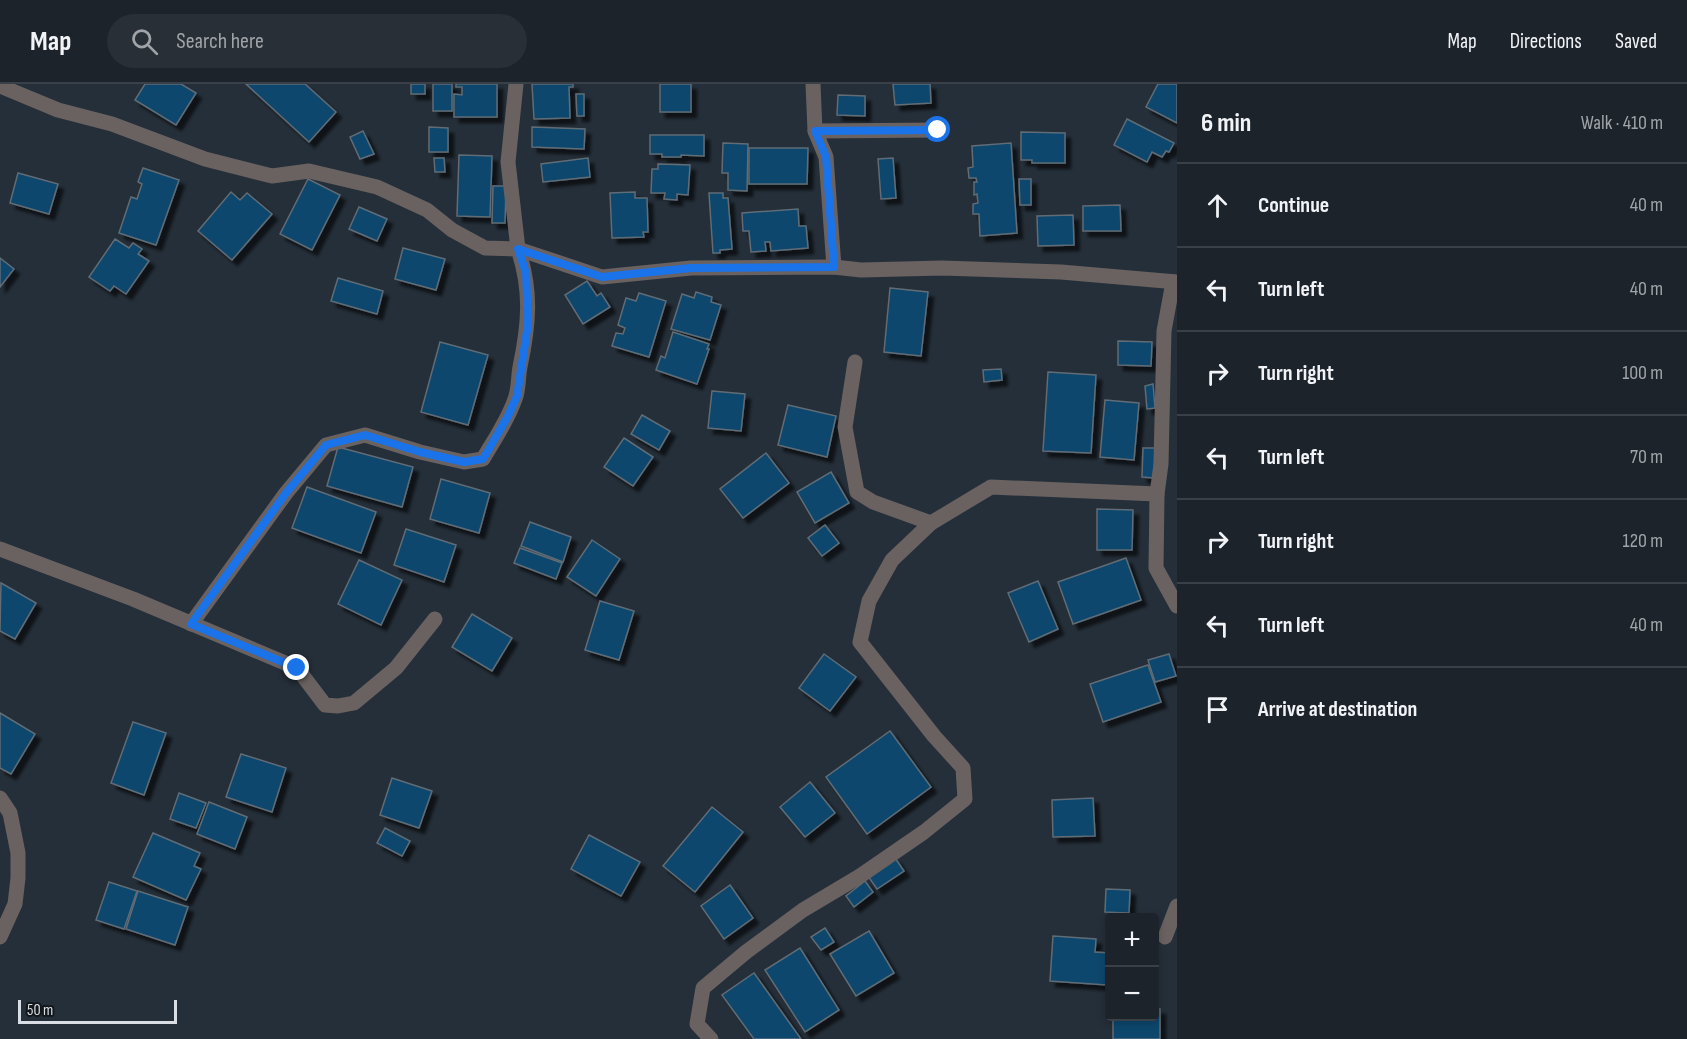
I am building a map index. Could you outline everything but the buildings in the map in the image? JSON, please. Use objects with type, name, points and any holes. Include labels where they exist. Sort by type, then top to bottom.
[{"type":"street","points":[[191,624],[286,493],[326,445],[365,435],[420,452],[464,462],[483,459],[517,396],[528,324],[526,273],[518,249],[508,162],[516,84]]},
{"type":"street","points":[[813,84],[815,131],[826,157],[834,267]]},
{"type":"street","points":[[0,87],[58,110],[112,124],[206,159],[272,176],[309,171],[377,187],[427,210],[452,230],[485,248],[518,249],[602,277],[691,268],[834,267],[861,270],[942,268],[1061,272],[1175,282],[1164,331],[1156,568],[1177,606]]},
{"type":"street","points":[[815,131],[938,130]]},
{"type":"street","points":[[855,362],[845,427],[857,492],[873,502],[931,523]]},
{"type":"street","points":[[711,1039],[697,1024],[703,988],[803,910],[860,876],[924,832],[965,799],[963,768],[934,736],[860,642],[869,601],[892,560],[931,523],[991,487],[1157,494]]},
{"type":"street","points":[[0,549],[133,599],[297,668],[325,705],[338,706],[354,703],[396,668],[435,619]]},
{"type":"street","points":[[0,798],[10,813],[18,853],[15,904],[0,937]]},
{"type":"street","points":[[1166,937],[1177,906]]},
{"type":"route","points":[[297,668],[191,624],[286,493],[326,445],[365,435],[420,452],[464,462],[483,459],[517,396],[528,324],[526,273],[518,249],[602,277],[691,268],[834,267],[826,157],[815,131],[938,130]]}]
